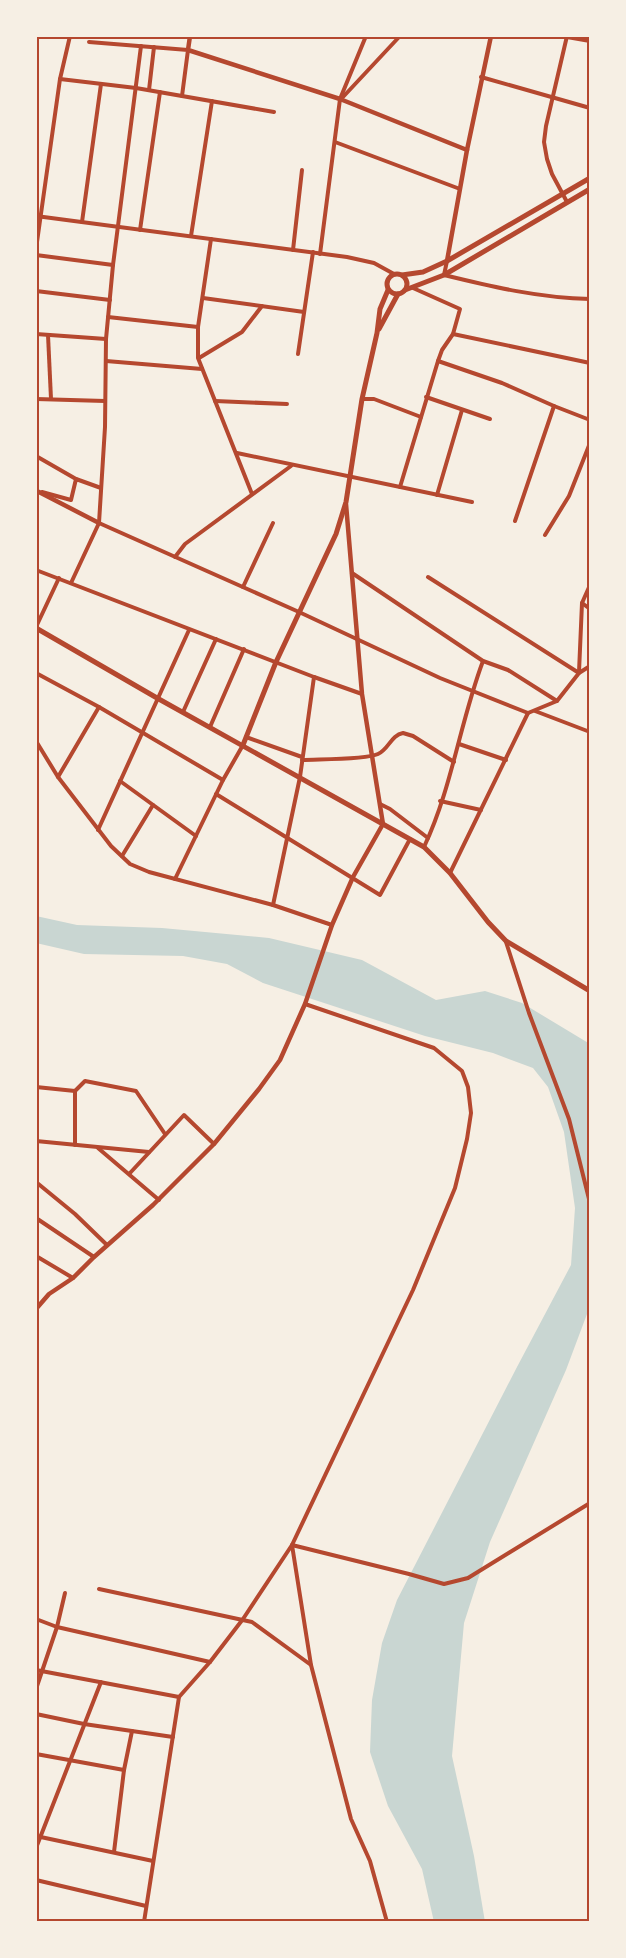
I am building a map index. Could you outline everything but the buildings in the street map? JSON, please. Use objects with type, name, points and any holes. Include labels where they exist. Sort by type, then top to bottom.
[{"type":"main road","points":[[243,745],[276,662],[336,534],[346,502],[362,399],[380,309],[388,290],[387,282],[394,274],[423,272],[447,261],[590,178]]},
{"type":"main road","points":[[377,333],[398,294],[444,275],[590,189]]},
{"type":"main road","points":[[402,275],[407,284],[405,290]]},
{"type":"main road","points":[[388,290],[398,294]]},
{"type":"main road","points":[[36,628],[424,848],[450,873],[488,922],[506,941],[590,991]]},
{"type":"street","points":[[36,249],[38,216],[60,79],[70,36]]},
{"type":"street","points":[[182,96],[190,36]]},
{"type":"street","points":[[320,254],[340,99],[366,36]]},
{"type":"street","points":[[340,99],[400,36]]},
{"type":"street","points":[[491,36],[481,77],[444,275],[539,296],[590,299]]},
{"type":"street","points":[[567,202],[547,159],[544,142],[546,126],[567,36],[590,41]]},
{"type":"street","points":[[89,42],[188,50],[340,99],[467,150]]},
{"type":"street","points":[[71,583],[99,523],[106,339],[113,265],[120,227],[141,46]]},
{"type":"street","points":[[149,90],[154,47]]},
{"type":"street","points":[[481,77],[590,108]]},
{"type":"street","points":[[60,79],[149,90],[274,112]]},
{"type":"street","points":[[82,222],[100,84]]},
{"type":"street","points":[[140,230],[160,92]]},
{"type":"street","points":[[192,236],[212,101]]},
{"type":"street","points":[[335,142],[460,189]]},
{"type":"street","points":[[293,249],[302,170]]},
{"type":"street","points":[[38,216],[347,257],[374,264],[394,274]]},
{"type":"street","points":[[211,239],[198,327],[198,358],[252,494]]},
{"type":"street","points":[[298,354],[314,252]]},
{"type":"street","points":[[36,255],[113,265]]},
{"type":"street","points":[[400,487],[438,361],[442,350],[453,334],[460,309],[412,287]]},
{"type":"street","points":[[36,291],[110,300]]},
{"type":"street","points":[[203,298],[304,312]]},
{"type":"street","points":[[198,358],[242,332],[262,306]]},
{"type":"street","points":[[108,317],[198,327]]},
{"type":"street","points":[[36,334],[106,339]]},
{"type":"street","points":[[453,334],[590,363]]},
{"type":"street","points":[[48,335],[51,399]]},
{"type":"street","points":[[106,361],[202,369]]},
{"type":"street","points":[[438,361],[502,382],[590,420]]},
{"type":"street","points":[[426,397],[490,419]]},
{"type":"street","points":[[36,408],[37,399],[105,401]]},
{"type":"street","points":[[362,399],[374,399],[421,417]]},
{"type":"street","points":[[215,401],[286,404]]},
{"type":"street","points":[[515,521],[554,406]]},
{"type":"street","points":[[436,495],[462,410]]},
{"type":"street","points":[[545,535],[569,496],[590,443]]},
{"type":"street","points":[[236,453],[472,502]]},
{"type":"street","points":[[36,456],[76,479],[101,488]]},
{"type":"street","points":[[175,556],[184,544],[291,465]]},
{"type":"street","points":[[37,490],[71,500],[76,479]]},
{"type":"street","points":[[37,490],[99,523],[440,678],[528,713]]},
{"type":"street","points":[[36,1309],[50,1294],[73,1278],[159,1200],[214,1144],[259,1089],[279,1060],[306,1002],[332,925],[352,877],[383,825],[362,694],[346,502]]},
{"type":"street","points":[[243,587],[273,523]]},
{"type":"street","points":[[36,570],[362,694]]},
{"type":"street","points":[[351,572],[483,661],[508,670],[557,701]]},
{"type":"street","points":[[428,577],[579,673]]},
{"type":"street","points":[[36,628],[59,578]]},
{"type":"street","points":[[579,673],[582,603],[590,585]]},
{"type":"street","points":[[582,603],[590,609]]},
{"type":"street","points":[[98,830],[189,630]]},
{"type":"street","points":[[183,712],[216,639]]},
{"type":"street","points":[[210,727],[244,649]]},
{"type":"street","points":[[424,848],[454,762],[472,691],[483,661]]},
{"type":"street","points":[[450,873],[528,713],[557,701],[579,673],[590,666]]},
{"type":"street","points":[[36,674],[99,707],[223,780]]},
{"type":"street","points":[[273,905],[300,777],[314,677]]},
{"type":"street","points":[[58,777],[99,707]]},
{"type":"street","points":[[533,710],[590,732]]},
{"type":"street","points":[[246,737],[302,759],[373,756],[383,751],[395,736],[403,733],[412,736],[454,762]]},
{"type":"street","points":[[36,741],[58,777],[98,830],[130,864],[149,872],[273,905],[332,925]]},
{"type":"street","points":[[459,744],[506,760]]},
{"type":"street","points":[[175,879],[223,780],[243,745]]},
{"type":"street","points":[[120,781],[196,836]]},
{"type":"street","points":[[216,794],[380,895],[410,839]]},
{"type":"street","points":[[440,801],[481,810]]},
{"type":"street","points":[[380,804],[428,838]]},
{"type":"street","points":[[122,856],[153,805]]},
{"type":"street","points":[[506,941],[529,1013],[569,1119],[590,1203]]},
{"type":"street","points":[[144,1922],[179,1697],[243,1619],[292,1545],[413,1290],[455,1188],[467,1139],[471,1113],[468,1087],[462,1071],[434,1048],[306,1002]]},
{"type":"street","points":[[75,1145],[75,1091],[85,1081],[136,1091],[165,1134]]},
{"type":"street","points":[[36,1088],[75,1091]]},
{"type":"street","points":[[130,1173],[184,1115],[214,1144]]},
{"type":"street","points":[[36,1141],[149,1152]]},
{"type":"street","points":[[97,1147],[159,1200]]},
{"type":"street","points":[[36,1182],[75,1214],[107,1245]]},
{"type":"street","points":[[36,1218],[94,1257]]},
{"type":"street","points":[[36,1256],[73,1278]]},
{"type":"street","points":[[292,1545],[444,1584],[468,1578],[590,1503]]},
{"type":"street","points":[[292,1545],[310,1665],[351,1819],[370,1862],[387,1922]]},
{"type":"street","points":[[99,1589],[252,1622],[310,1665]]},
{"type":"street","points":[[36,1689],[57,1627],[65,1593]]},
{"type":"street","points":[[36,1619],[57,1627],[210,1662]]},
{"type":"street","points":[[36,1670],[179,1697]]},
{"type":"street","points":[[36,1848],[38,1837],[100,1682]]},
{"type":"street","points":[[36,1714],[84,1724],[173,1737]]},
{"type":"street","points":[[114,1852],[124,1770],[132,1731]]},
{"type":"street","points":[[36,1754],[124,1770]]},
{"type":"street","points":[[38,1837],[153,1861]]},
{"type":"street","points":[[36,1880],[146,1906]]},
{"type":"shaded area","points":[[36,916],[77,925],[162,928],[269,938],[362,960],[436,1000],[485,991],[522,1003],[590,1044],[590,1306],[566,1370],[490,1542],[464,1623],[452,1756],[474,1856],[485,1922],[434,1922],[422,1869],[388,1806],[370,1752],[372,1700],[382,1643],[397,1600],[571,1265],[575,1208],[564,1132],[548,1087],[533,1068],[493,1053],[425,1036],[263,983],[227,964],[183,956],[84,954],[36,943]]}]
